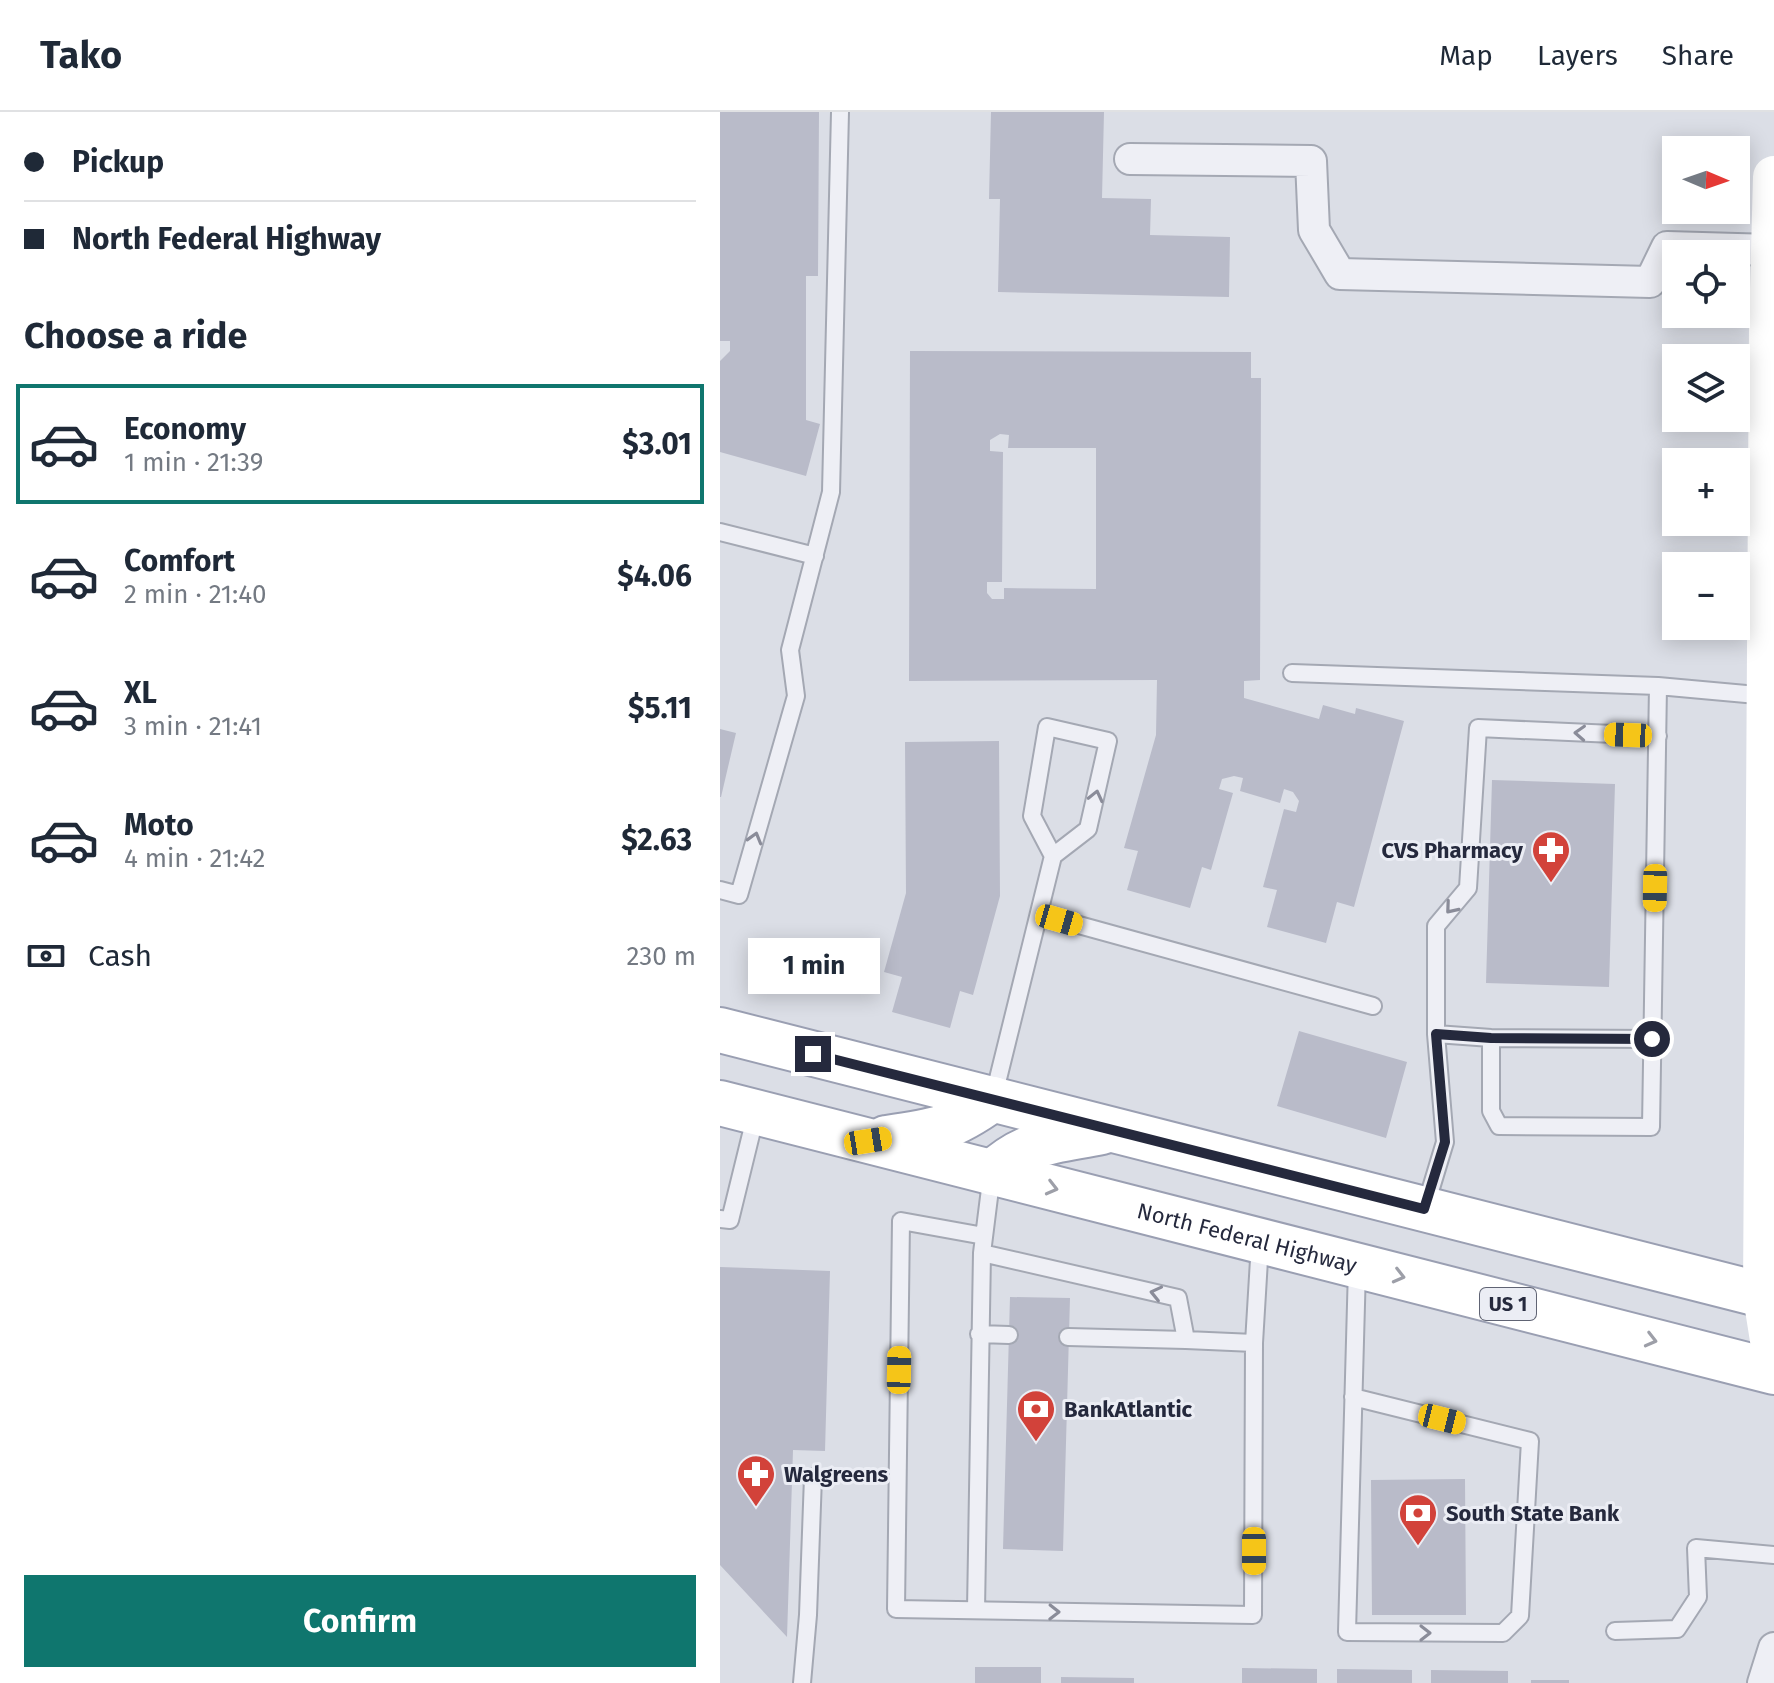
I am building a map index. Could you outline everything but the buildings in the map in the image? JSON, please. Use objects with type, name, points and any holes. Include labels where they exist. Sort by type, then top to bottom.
[{"type":"main road","points":[[720,1030],[1769,1297]]},
{"type":"main road","points":[[868,1141],[939,1130],[964,1120],[993,1099]]},
{"type":"main road","name":"North Federal Highway","points":[[738,1108],[1774,1372]]},
{"type":"main road","points":[[992,1173],[1010,1156],[1036,1145],[1112,1130]]},
{"type":"street","points":[[1130,159],[1311,161],[1314,230],[1340,274],[1650,282],[1667,247],[1773,257]]},
{"type":"street","points":[[1774,177],[1769,1297],[1774,1359]]},
{"type":"street","points":[[1763,1683],[1774,1648]]},
{"type":"lane","points":[[720,890],[739,895],[796,696],[790,650],[831,492],[840,112]]},
{"type":"lane","points":[[720,532],[815,556]]},
{"type":"lane","points":[[1292,673],[1658,686],[1772,696]]},
{"type":"lane","points":[[1491,1038],[1491,1111],[1499,1126],[1651,1127],[1658,686]]},
{"type":"lane","points":[[993,1099],[1053,856],[1088,829],[1108,741],[1047,727],[1032,816],[1053,856]]},
{"type":"lane","points":[[1424,1209],[1445,1142],[1436,1034],[1436,926],[1468,888],[1478,728],[1658,736]]},
{"type":"lane","points":[[1039,914],[1373,1006]]},
{"type":"lane","points":[[1436,1034],[1491,1038],[1652,1039]]},
{"type":"lane","points":[[720,1219],[730,1220],[738,1108]]},
{"type":"lane","points":[[976,1610],[979,1334],[983,1244],[992,1173]]},
{"type":"lane","points":[[1186,1340],[1178,1298],[901,1221],[896,1609],[1253,1615],[1254,1343],[1260,1241]]},
{"type":"lane","points":[[1353,1397],[1530,1441],[1520,1616],[1503,1633],[1347,1632],[1353,1397],[1357,1266]]},
{"type":"lane","points":[[979,1334],[1009,1335]]},
{"type":"lane","points":[[1068,1337],[1254,1343]]},
{"type":"lane","points":[[802,1683],[813,1477]]},
{"type":"lane","points":[[1615,1631],[1677,1629],[1698,1597],[1696,1548],[1774,1555]]},
{"type":"place","name":"CVS Pharmacy","points":[[1551,884]]},
{"type":"place","name":"BankAtlantic","points":[[1036,1443]]},
{"type":"place","name":"Walgreens","points":[[756,1508]]},
{"type":"place","name":"South State Bank","points":[[1418,1547]]},
{"type":"route","points":[[813,1054],[1424,1209],[1445,1142],[1436,1034],[1491,1038],[1652,1039]]}]
